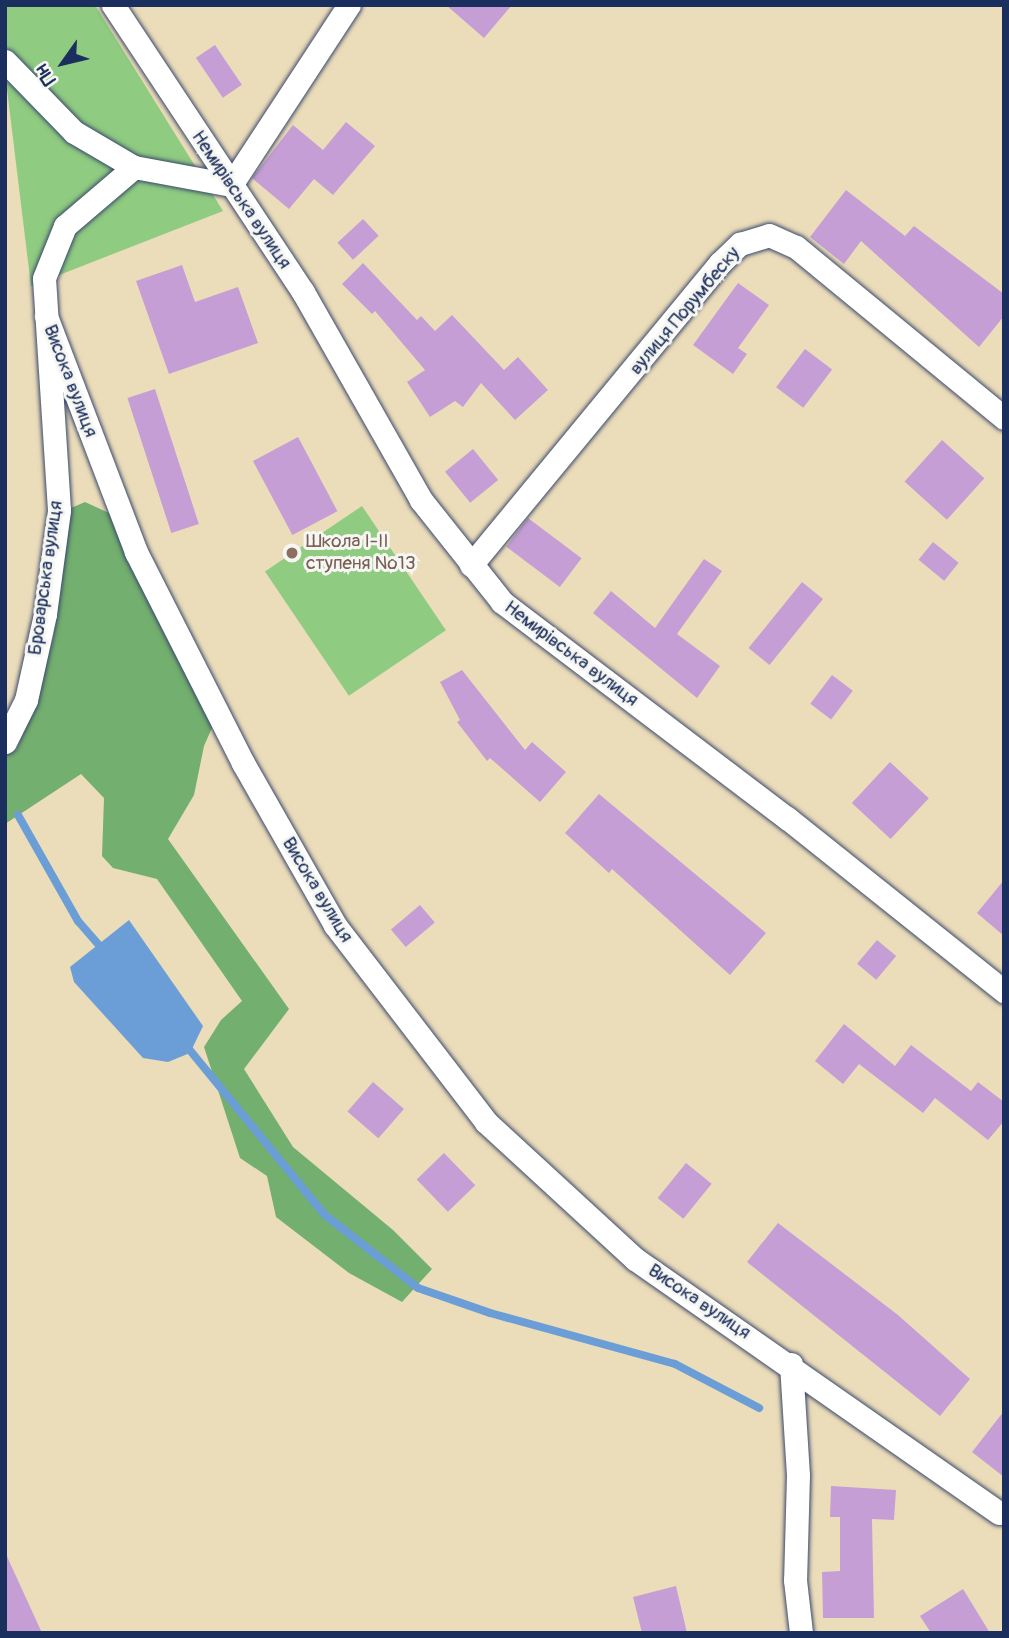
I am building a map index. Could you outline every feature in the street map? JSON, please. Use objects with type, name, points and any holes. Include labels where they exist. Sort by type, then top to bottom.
[{"type":"street","name":"Немирівська вулиця","points":[[113,5],[303,292],[421,500],[502,602],[787,818],[1004,991]]},
{"type":"street","points":[[5,61],[74,132],[134,167],[231,185],[349,5]]},
{"type":"street","name":"Броварська вулиця","points":[[5,742],[26,700],[45,614],[60,510],[44,278],[65,226],[134,167]]},
{"type":"street","name":"вулиця Порумбеску","points":[[471,565],[720,263],[740,244],[769,235],[796,247],[1004,418]]},
{"type":"street","name":"Висока вулиця","points":[[46,316],[136,552],[243,763],[335,925],[486,1122],[635,1259],[791,1364],[999,1513]]},
{"type":"street","points":[[791,1364],[798,1475],[795,1580],[801,1633]]},
{"type":"green space","points":[[5,5],[95,5],[223,211],[31,286],[5,73]]},
{"type":"green space","points":[[85,502],[109,513],[215,721],[204,746],[194,795],[168,839],[289,1009],[244,1069],[293,1147],[393,1230],[432,1269],[402,1302],[349,1273],[276,1217],[267,1176],[240,1158],[204,1047],[221,1020],[242,1001],[157,879],[113,868],[102,856],[104,798],[81,774],[5,824],[5,744],[16,750],[35,706],[53,638],[71,508]]},
{"type":"green space","points":[[362,506],[446,630],[349,696],[265,571]]},
{"type":"water","points":[[129,920],[203,1026],[190,1053],[168,1062],[143,1058],[74,982],[70,967]]},
{"type":"building","points":[[446,5],[512,5],[484,38]]},
{"type":"building","points":[[215,45],[242,85],[223,98],[196,58]]},
{"type":"building","points":[[346,122],[375,146],[333,195],[314,179],[289,209],[252,178],[293,125],[323,150]]},
{"type":"building","points":[[846,190],[905,236],[914,226],[1004,294],[1004,316],[979,347],[861,241],[844,264],[810,237]]},
{"type":"building","points":[[363,219],[379,236],[353,260],[337,243]]},
{"type":"building","points":[[363,263],[417,320],[421,316],[435,331],[452,315],[504,370],[518,357],[548,390],[515,420],[481,383],[463,407],[455,401],[430,417],[407,382],[425,370],[375,311],[372,314],[342,284]]},
{"type":"building","points":[[182,265],[195,302],[238,287],[258,343],[169,374],[136,281]]},
{"type":"building","points":[[738,283],[769,305],[738,348],[747,354],[733,374],[693,345]]},
{"type":"building","points":[[805,349],[832,369],[803,408],[776,387]]},
{"type":"building","points":[[155,389],[199,524],[171,533],[127,398]]},
{"type":"building","points":[[298,437],[337,511],[292,535],[253,461]]},
{"type":"building","points":[[942,440],[984,478],[947,520],[905,482]]},
{"type":"building","points":[[473,449],[498,480],[470,503],[445,472]]},
{"type":"building","points":[[528,518],[582,558],[560,587],[506,547]]},
{"type":"building","points":[[933,542],[959,563],[944,581],[919,560]]},
{"type":"building","points":[[704,559],[722,571],[677,634],[720,666],[697,698],[593,613],[611,591],[655,628]]},
{"type":"building","points":[[802,582],[823,599],[769,665],[749,648]]},
{"type":"building","points":[[462,670],[525,750],[532,742],[566,772],[540,802],[490,758],[487,761],[457,722],[460,720],[440,682]]},
{"type":"building","points":[[832,675],[853,691],[831,719],[810,704]]},
{"type":"building","points":[[890,762],[929,798],[891,839],[852,803]]},
{"type":"building","points":[[599,794],[766,933],[730,975],[612,869],[609,873],[565,833]]},
{"type":"building","points":[[1004,880],[1004,936],[977,913]]},
{"type":"building","points":[[420,905],[435,923],[406,947],[391,929]]},
{"type":"building","points":[[877,940],[896,956],[876,980],[857,964]]},
{"type":"building","points":[[844,1024],[895,1066],[911,1045],[971,1091],[978,1082],[1004,1102],[1004,1121],[988,1140],[935,1098],[923,1113],[859,1064],[843,1084],[815,1061]]},
{"type":"building","points":[[373,1082],[404,1109],[378,1138],[347,1111]]},
{"type":"building","points":[[444,1153],[475,1185],[448,1212],[417,1179]]},
{"type":"building","points":[[686,1163],[712,1184],[683,1219],[658,1198]]},
{"type":"building","points":[[778,1223],[898,1315],[970,1379],[940,1416],[747,1262]]},
{"type":"building","points":[[1004,1411],[1004,1477],[972,1452]]},
{"type":"building","points":[[831,1486],[896,1490],[894,1520],[872,1519],[874,1618],[823,1618],[822,1572],[840,1571],[840,1517],[830,1517]]},
{"type":"building","points":[[5,1552],[42,1633],[5,1633]]},
{"type":"building","points":[[676,1586],[687,1633],[642,1633],[633,1597]]},
{"type":"building","points":[[963,1589],[990,1633],[931,1633],[920,1616]]},
{"type":"waterway","points":[[18,815],[78,921],[104,951]]},
{"type":"waterway","points":[[184,1043],[325,1215],[418,1288],[490,1313],[675,1364],[759,1408]]},
{"type":"place","name":"Школа I-II ступеня №13","points":[[292,553]]}]
